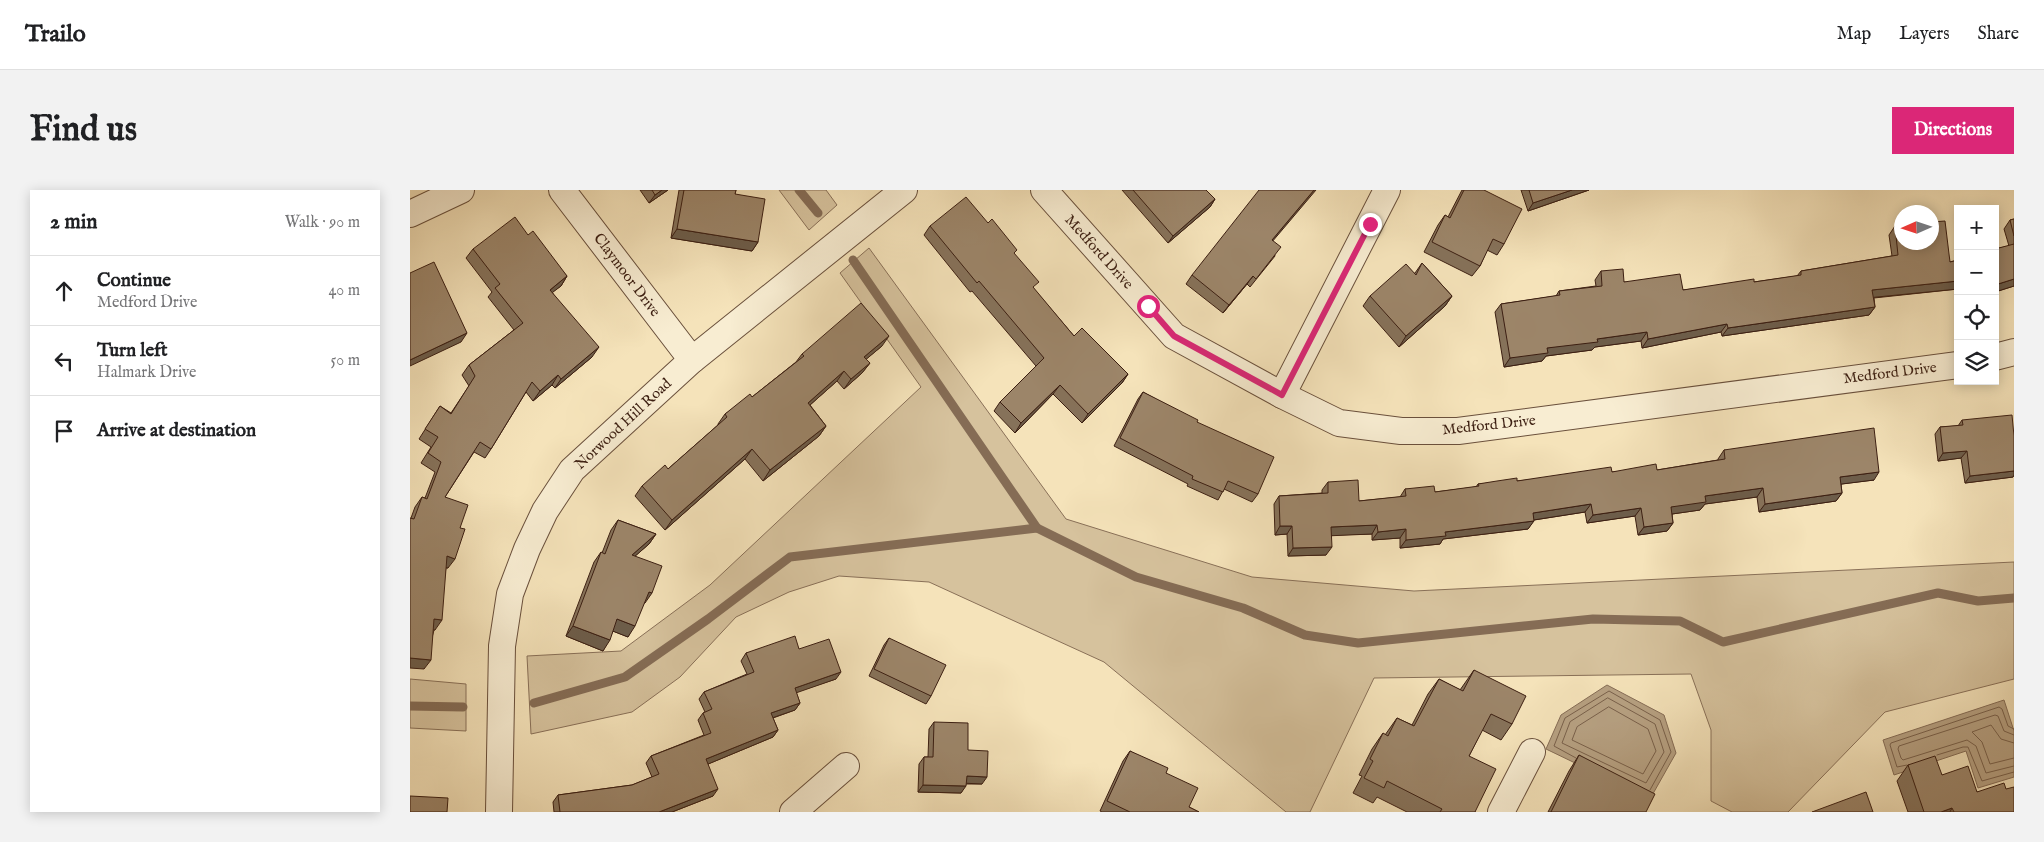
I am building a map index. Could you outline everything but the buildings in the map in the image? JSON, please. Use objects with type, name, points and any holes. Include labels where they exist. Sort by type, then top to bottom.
[{"type":"street","points":[[410,214],[461,190]]},
{"type":"street","name":"Claymoor Drive","points":[[562,190],[692,360]]},
{"type":"street","name":"Norwood Hill Road","points":[[499,812],[502,646],[510,594],[527,549],[545,511],[572,470],[692,360],[904,190]]},
{"type":"street","name":"Medford Drive","points":[[1044,190],[1174,336],[1282,395],[1339,423],[1401,431],[1458,431],[1954,366]]},
{"type":"street","points":[[1282,395],[1387,190]]},
{"type":"street","points":[[1999,356],[2014,352]]},
{"type":"street","points":[[1501,812],[1532,752]]},
{"type":"street","points":[[793,812],[846,766]]},
{"type":"shaded area","points":[[779,190],[826,190],[837,205],[809,230]]},
{"type":"shaded area","points":[[869,248],[1066,519],[1252,577],[1414,591],[2014,562],[2014,679],[1885,712],[1788,812],[1732,812],[1711,801],[1711,730],[1691,674],[1374,678],[1310,812],[1286,812],[1104,662],[929,582],[839,576],[789,592],[736,617],[680,677],[632,712],[531,734],[527,656],[621,651],[710,585],[921,387],[840,273]]},
{"type":"shaded area","points":[[410,679],[466,684],[466,731],[410,728]]},
{"type":"water","points":[[1607,685],[1664,715],[1676,753],[1650,799],[1546,749],[1561,715]]},
{"type":"water","points":[[2004,700],[2014,731],[2014,777],[1978,788],[1966,751],[1894,775],[1883,740]]},
{"type":"waterway","points":[[799,190],[818,213]]},
{"type":"waterway","points":[[853,260],[1037,528]]},
{"type":"waterway","points":[[534,703],[625,677],[708,619],[790,557],[1037,528],[1136,577],[1243,608],[1305,635],[1358,643],[1593,619],[1680,621],[1723,642],[1938,593],[1978,601],[2014,598]]},
{"type":"waterway","points":[[410,706],[463,707]]},
{"type":"route","points":[[1148,306],[1174,336],[1282,395],[1370,224]]}]
